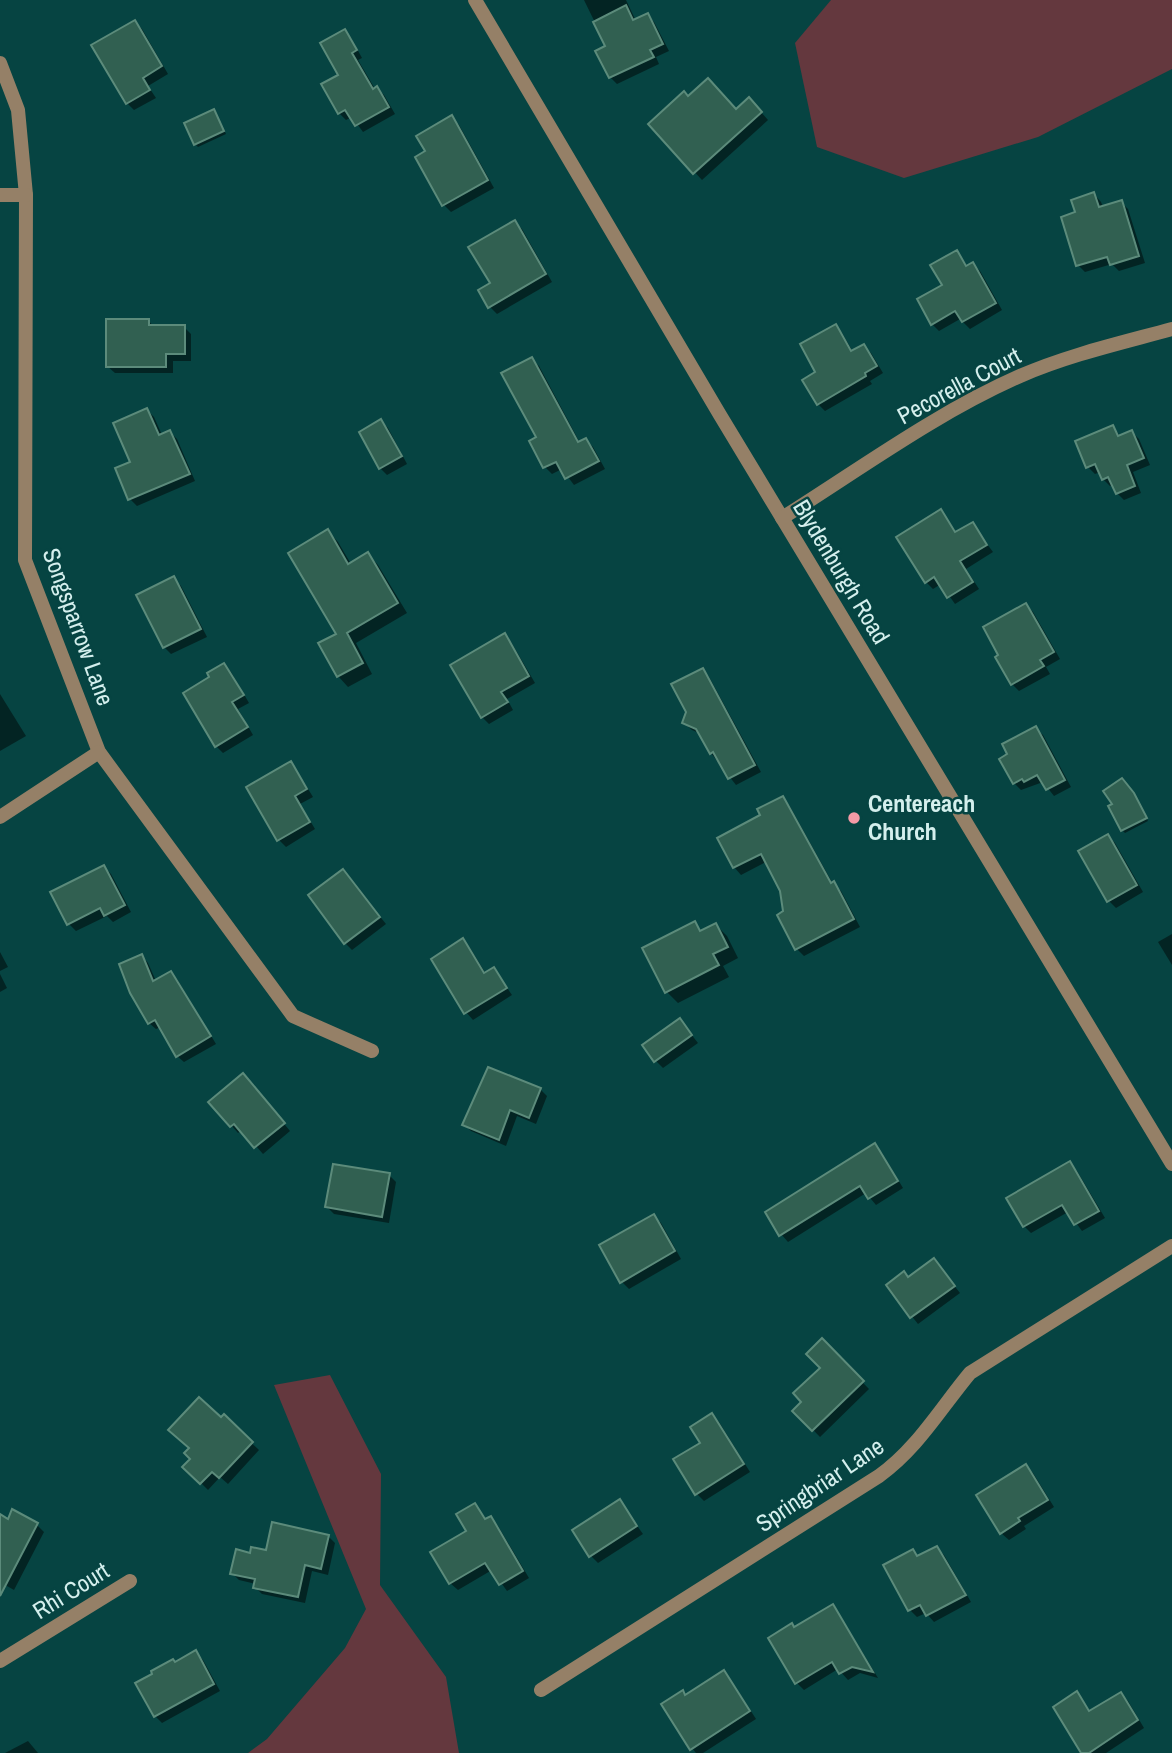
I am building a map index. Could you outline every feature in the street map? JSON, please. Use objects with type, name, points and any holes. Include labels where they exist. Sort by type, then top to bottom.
[{"type":"street","name":"Blydenburgh Road","points":[[475,0],[782,518],[1172,1164]]},
{"type":"street","name":"Songsparrow Lane","points":[[0,63],[18,110],[26,195],[25,560],[99,752],[293,1016],[372,1051]]},
{"type":"street","points":[[0,195],[26,195]]},
{"type":"street","name":"Pecorella Court","points":[[782,518],[957,407],[1020,376],[1060,361],[1172,329]]},
{"type":"street","points":[[0,817],[99,752]]},
{"type":"street","name":"Springbriar Lane","points":[[541,1690],[900,1462],[970,1373],[1172,1246]]},
{"type":"street","name":"Rhi Court","points":[[0,1661],[130,1581]]},
{"type":"shaded area","points":[[831,0],[1172,0],[1172,69],[1038,137],[904,178],[817,147],[795,43]]},
{"type":"shaded area","points":[[330,1375],[381,1474],[380,1585],[446,1677],[459,1753],[248,1753],[267,1739],[345,1648],[366,1609],[274,1385]]},
{"type":"building","points":[[626,5],[633,20],[648,13],[663,44],[650,50],[654,57],[609,78],[595,51],[605,46],[593,22]]},
{"type":"building","points":[[135,20],[162,66],[143,78],[150,90],[126,104],[91,45]]},
{"type":"building","points":[[345,29],[357,50],[352,53],[373,89],[377,86],[389,107],[355,126],[345,110],[338,114],[321,84],[338,75],[320,43]]},
{"type":"building","points":[[708,78],[736,109],[749,97],[762,112],[693,174],[648,124],[684,91],[688,96]]},
{"type":"building","points":[[214,109],[224,131],[194,145],[184,123]]},
{"type":"building","points":[[452,115],[488,180],[442,206],[415,157],[425,151],[416,136]]},
{"type":"building","points":[[1094,192],[1099,207],[1122,200],[1139,256],[1110,265],[1107,257],[1076,266],[1061,217],[1075,212],[1071,200]]},
{"type":"building","points":[[515,220],[546,274],[488,308],[478,290],[490,283],[468,247]]},
{"type":"building","points":[[957,250],[966,266],[973,262],[996,303],[962,322],[955,311],[931,325],[917,299],[942,285],[930,265]]},
{"type":"building","points":[[106,319],[149,319],[149,325],[185,325],[185,354],[166,354],[166,367],[106,367]]},
{"type":"building","points":[[836,324],[851,351],[864,344],[877,366],[865,373],[866,376],[817,405],[802,380],[815,372],[800,344]]},
{"type":"building","points":[[532,357],[578,442],[586,438],[599,461],[565,479],[556,462],[543,468],[529,441],[536,437],[501,373]]},
{"type":"building","points":[[147,408],[159,435],[170,430],[190,474],[128,500],[115,468],[130,462],[113,423]]},
{"type":"building","points":[[381,419],[402,456],[379,469],[359,432]]},
{"type":"building","points":[[1113,425],[1118,436],[1132,430],[1144,458],[1127,465],[1135,486],[1116,494],[1108,477],[1102,480],[1095,464],[1086,468],[1075,441]]},
{"type":"building","points":[[941,509],[955,532],[973,522],[987,545],[960,561],[973,582],[947,598],[934,577],[925,583],[896,537]]},
{"type":"building","points":[[328,529],[348,564],[368,552],[398,603],[347,633],[363,663],[337,677],[318,643],[336,634],[288,553]]},
{"type":"building","points":[[174,576],[201,629],[163,648],[136,595]]},
{"type":"building","points":[[1026,603],[1054,652],[1040,660],[1044,666],[1011,685],[995,657],[998,655],[983,627]]},
{"type":"building","points":[[505,633],[529,676],[501,692],[508,702],[481,718],[450,665]]},
{"type":"building","points":[[224,663],[244,695],[232,702],[248,727],[215,747],[183,693],[209,677],[207,673]]},
{"type":"building","points":[[703,668],[755,765],[728,779],[696,729],[682,723],[686,712],[671,684]]},
{"type":"building","points":[[1036,726],[1065,780],[1046,790],[1037,775],[1013,784],[999,759],[1007,754],[1002,744]]},
{"type":"building","points":[[291,761],[307,789],[295,796],[310,822],[277,841],[246,787]]},
{"type":"building","points":[[1122,778],[1134,793],[1147,818],[1121,831],[1108,806],[1112,804],[1103,791]]},
{"type":"building","points":[[783,796],[854,919],[795,950],[777,915],[783,911],[780,891],[761,854],[733,868],[717,838],[760,815],[757,809]]},
{"type":"building","points":[[1108,834],[1137,885],[1107,902],[1078,851]]},
{"type":"building","points":[[104,865],[125,905],[104,916],[100,908],[67,925],[50,892]]},
{"type":"building","points":[[343,869],[380,917],[344,944],[308,895]]},
{"type":"building","points":[[695,921],[700,931],[716,923],[728,947],[713,954],[719,965],[665,993],[642,948]]},
{"type":"building","points":[[463,938],[484,973],[494,967],[507,988],[464,1014],[431,959]]},
{"type":"building","points":[[142,954],[153,981],[171,971],[211,1036],[176,1057],[155,1020],[148,1024],[130,993],[119,964]]},
{"type":"building","points":[[680,1018],[692,1035],[654,1062],[642,1045]]},
{"type":"building","points":[[488,1067],[541,1088],[529,1118],[510,1110],[499,1140],[462,1125]]},
{"type":"building","points":[[243,1073],[285,1123],[254,1148],[234,1124],[230,1127],[208,1102]]},
{"type":"building","points":[[875,1143],[898,1181],[868,1199],[860,1186],[779,1236],[765,1212]]},
{"type":"building","points":[[1070,1161],[1099,1211],[1074,1225],[1062,1205],[1023,1227],[1006,1198]]},
{"type":"building","points":[[333,1164],[390,1173],[382,1217],[325,1207]]},
{"type":"building","points":[[654,1214],[675,1251],[620,1283],[599,1245]]},
{"type":"building","points":[[934,1258],[955,1286],[910,1318],[886,1285],[904,1271],[908,1277]]},
{"type":"building","points":[[822,1338],[864,1381],[812,1431],[792,1411],[801,1402],[793,1393],[820,1368],[806,1354]]},
{"type":"building","points":[[199,1397],[221,1417],[224,1414],[253,1442],[219,1478],[212,1472],[200,1484],[182,1467],[190,1459],[184,1453],[189,1448],[168,1430]]},
{"type":"building","points":[[712,1413],[744,1464],[695,1495],[673,1459],[700,1443],[690,1427]]},
{"type":"building","points":[[1026,1464],[1048,1500],[1018,1518],[1020,1521],[1000,1534],[976,1495]]},
{"type":"building","points":[[620,1499],[637,1526],[589,1557],[572,1530]]},
{"type":"building","points":[[475,1503],[485,1519],[491,1516],[523,1571],[499,1585],[485,1563],[449,1584],[430,1552],[466,1531],[456,1514]]},
{"type":"building","points":[[12,1509],[38,1523],[0,1596],[0,1514],[8,1519]]},
{"type":"building","points":[[272,1522],[329,1535],[321,1569],[305,1565],[298,1597],[253,1588],[255,1579],[230,1574],[236,1549],[250,1553],[251,1547],[266,1550]]},
{"type":"building","points":[[937,1546],[966,1595],[926,1616],[920,1605],[908,1611],[883,1565],[913,1549],[917,1556]]},
{"type":"building","points":[[833,1604],[873,1672],[852,1667],[839,1674],[832,1662],[795,1684],[768,1638],[792,1623],[794,1627]]},
{"type":"building","points":[[196,1650],[214,1684],[154,1717],[135,1683],[173,1659],[175,1662]]},
{"type":"building","points":[[724,1670],[750,1711],[690,1750],[661,1704],[683,1690],[685,1695]]},
{"type":"building","points":[[1077,1691],[1089,1711],[1121,1692],[1138,1720],[1089,1753],[1081,1753],[1053,1707]]},
{"type":"place","name":"Centereach Church","points":[[854,818]]}]
